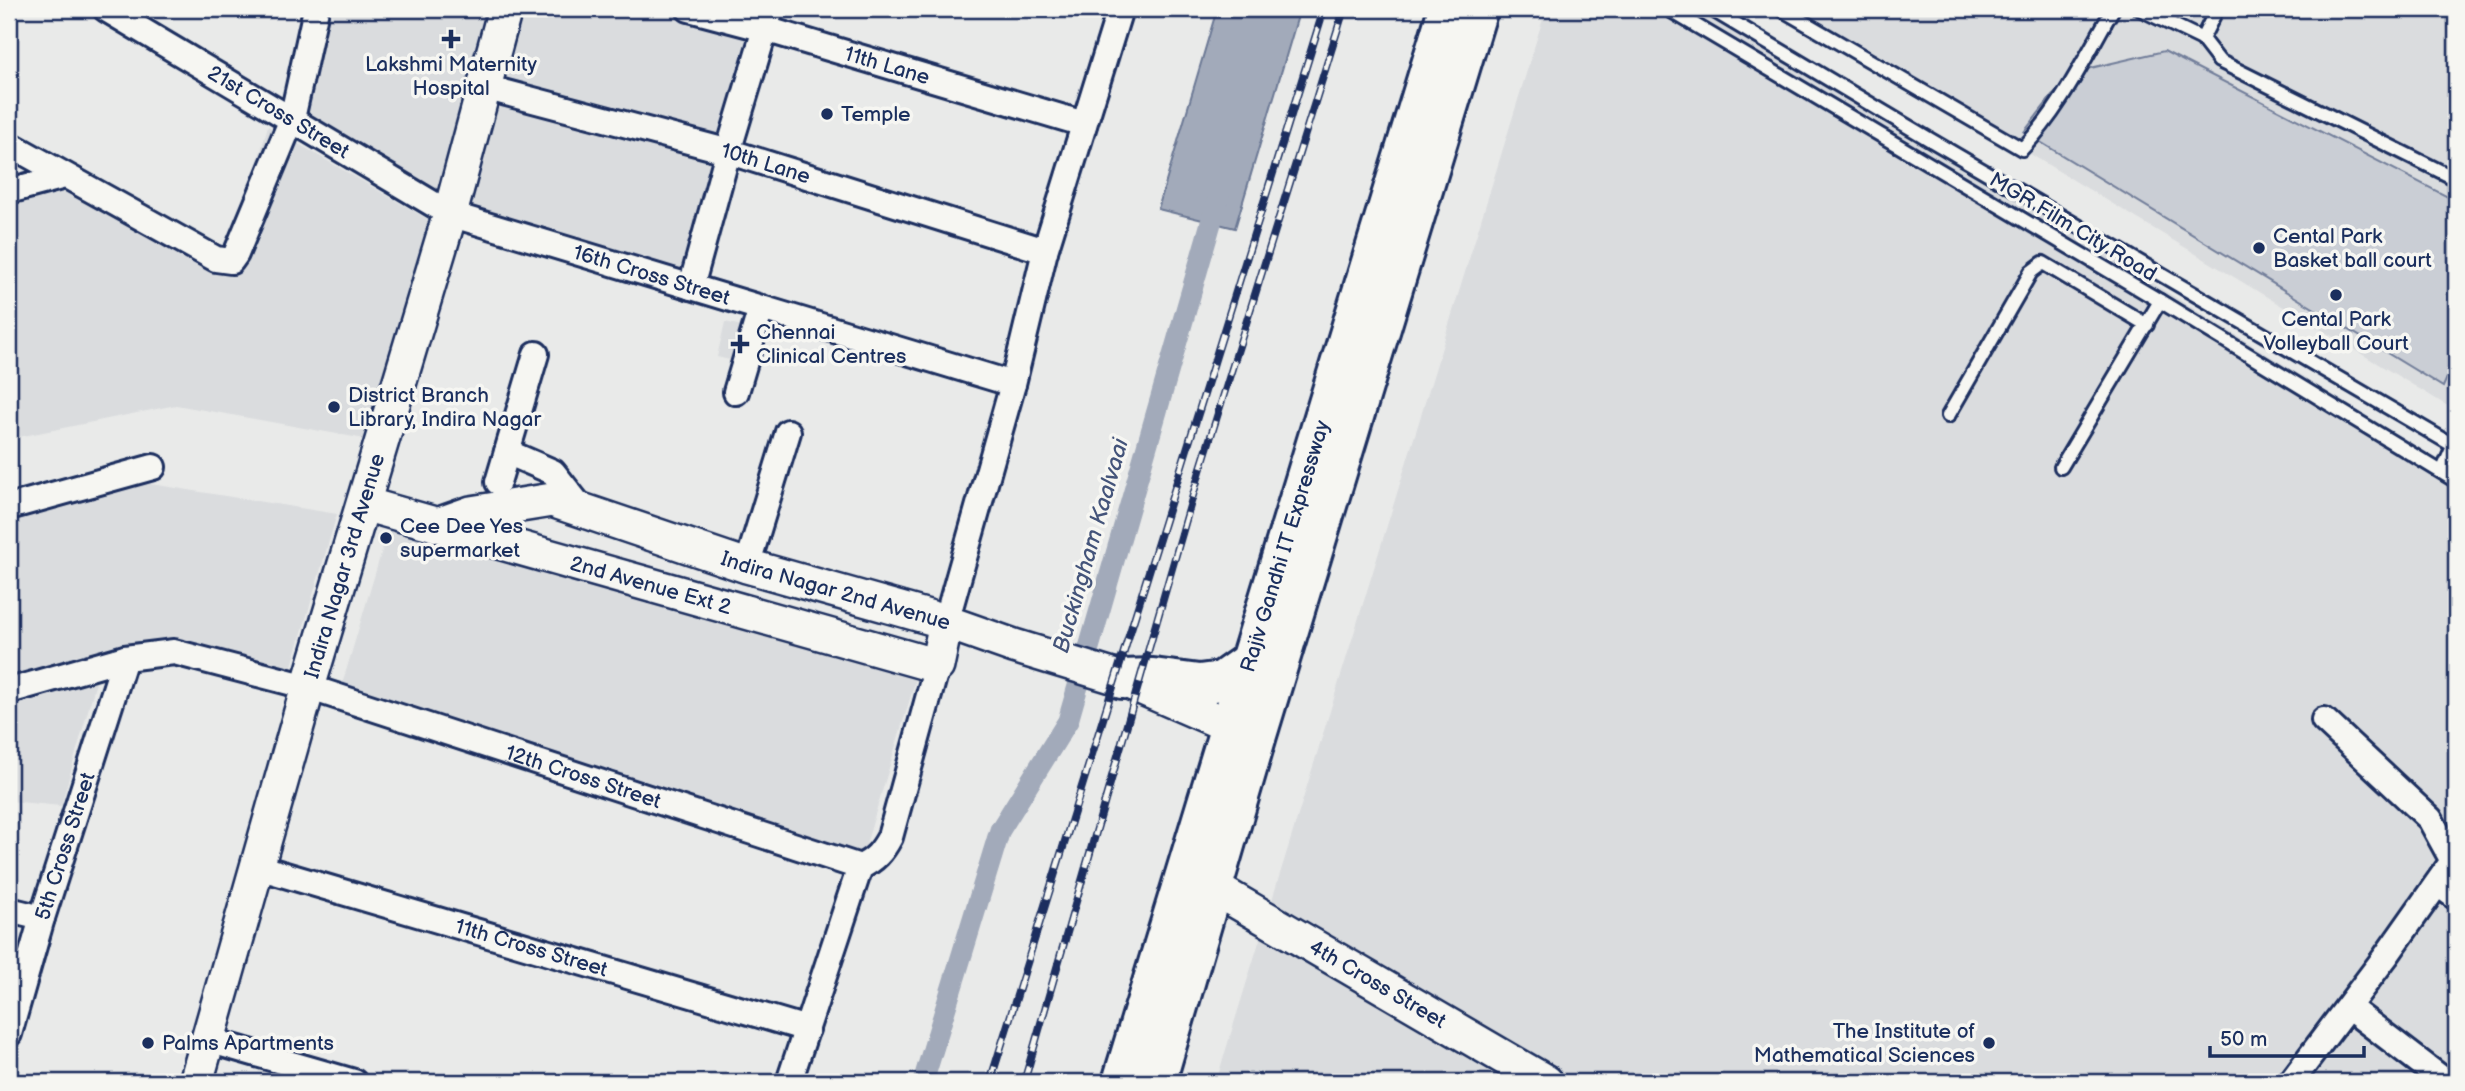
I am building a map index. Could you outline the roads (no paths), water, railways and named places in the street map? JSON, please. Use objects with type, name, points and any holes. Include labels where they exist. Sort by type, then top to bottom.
[{"type":"main road","name":"Rajiv Gandhi IT Expressway","points":[[1156,1082],[1212,887],[1243,731],[1249,662],[1448,9]]},
{"type":"main road","name":"Rajiv Gandhi IT Expressway","points":[[1122,1082],[1243,731],[1478,9]]},
{"type":"main road","points":[[1122,680],[1153,678],[1199,684],[1222,681],[1249,662]]},
{"type":"street","name":"21st Cross Street","points":[[106,9],[450,215]]},
{"type":"street","points":[[9,144],[216,259],[231,261],[292,119],[316,9]]},
{"type":"street","name":"Indira Nagar 3rd Avenue","points":[[195,1082],[308,687],[450,215],[505,9]]},
{"type":"street","name":"11th Lane","points":[[689,9],[768,19],[1084,124]]},
{"type":"street","points":[[789,1082],[860,867],[881,853],[890,837],[937,666],[946,622],[1013,384],[1045,251],[1120,9]]},
{"type":"street","points":[[691,287],[768,19]]},
{"type":"street","name":"10th Lane","points":[[484,87],[728,152],[1045,251]]},
{"type":"street","points":[[9,191],[65,176]]},
{"type":"street","name":"16th Cross Street","points":[[450,215],[1013,384]]},
{"type":"street","points":[[736,392],[761,308]]},
{"type":"street","points":[[498,482],[536,354]]},
{"type":"street","points":[[747,566],[788,432]]},
{"type":"street","points":[[507,452],[552,472],[583,510]]},
{"type":"street","points":[[9,507],[153,467]]},
{"type":"street","name":"Indira Nagar 2nd Avenue","points":[[437,525],[471,513],[552,500],[747,566],[946,622],[1122,680],[1243,731]]},
{"type":"street","name":"2nd Avenue Ext 2","points":[[364,504],[937,666]]},
{"type":"street","name":"12th Cross Street","points":[[9,691],[125,658],[174,652],[308,687],[860,867]]},
{"type":"street","name":"5th Cross Street","points":[[9,1032],[42,918],[125,658]]},
{"type":"street","points":[[2291,1082],[2348,1007],[2447,891],[2455,860],[2430,819],[2324,720]]},
{"type":"street","name":"11th Cross Street","points":[[258,867],[807,1029]]},
{"type":"street","name":"4th Cross Street","points":[[1212,887],[1546,1082]]},
{"type":"street","points":[[9,909],[42,918]]},
{"type":"street","points":[[2348,1007],[2446,1082]]},
{"type":"street","points":[[208,1040],[354,1082]]},
{"type":"lane","name":"MGR Film City Road","points":[[1668,9],[2160,301],[2456,481]]},
{"type":"lane","points":[[1712,9],[1917,132],[2455,444],[2442,472]]},
{"type":"lane","points":[[1781,9],[2022,149],[2059,105],[2113,9]]},
{"type":"lane","points":[[2140,9],[2202,39],[2219,61],[2456,179]]},
{"type":"lane","points":[[2202,39],[2217,9]]},
{"type":"lane","points":[[1948,416],[2031,272],[2043,263],[2147,325]]},
{"type":"lane","points":[[2061,467],[2160,301]]},
{"type":"water","points":[[1217,9],[1300,9],[1235,228],[1158,209]]},
{"type":"waterway","name":"Buckingham Kaalvaai","points":[[923,1082],[1000,830],[1068,721],[1219,195]]},
{"type":"railway","points":[[990,1082],[1324,9]]},
{"type":"railway","points":[[1024,1082],[1200,471],[1344,9]]},
{"type":"place","name":"Lakshmi Maternity Hospital","points":[[451,39]]},
{"type":"place","name":"Temple","points":[[827,114]]},
{"type":"place","name":"Cental Park Basket ball court","points":[[2259,248]]},
{"type":"place","name":"Cental Park Volleyball Court","points":[[2336,295]]},
{"type":"place","name":"Chennai Clinical Centres","points":[[740,344]]},
{"type":"place","name":"District Branch Library, Indira Nagar","points":[[334,407]]},
{"type":"place","name":"Cee Dee Yes supermarket","points":[[386,538]]},
{"type":"place","name":"Palms Apartments","points":[[148,1043]]},
{"type":"place","name":"The Institute of Mathematical Sciences","points":[[1989,1043]]}]
